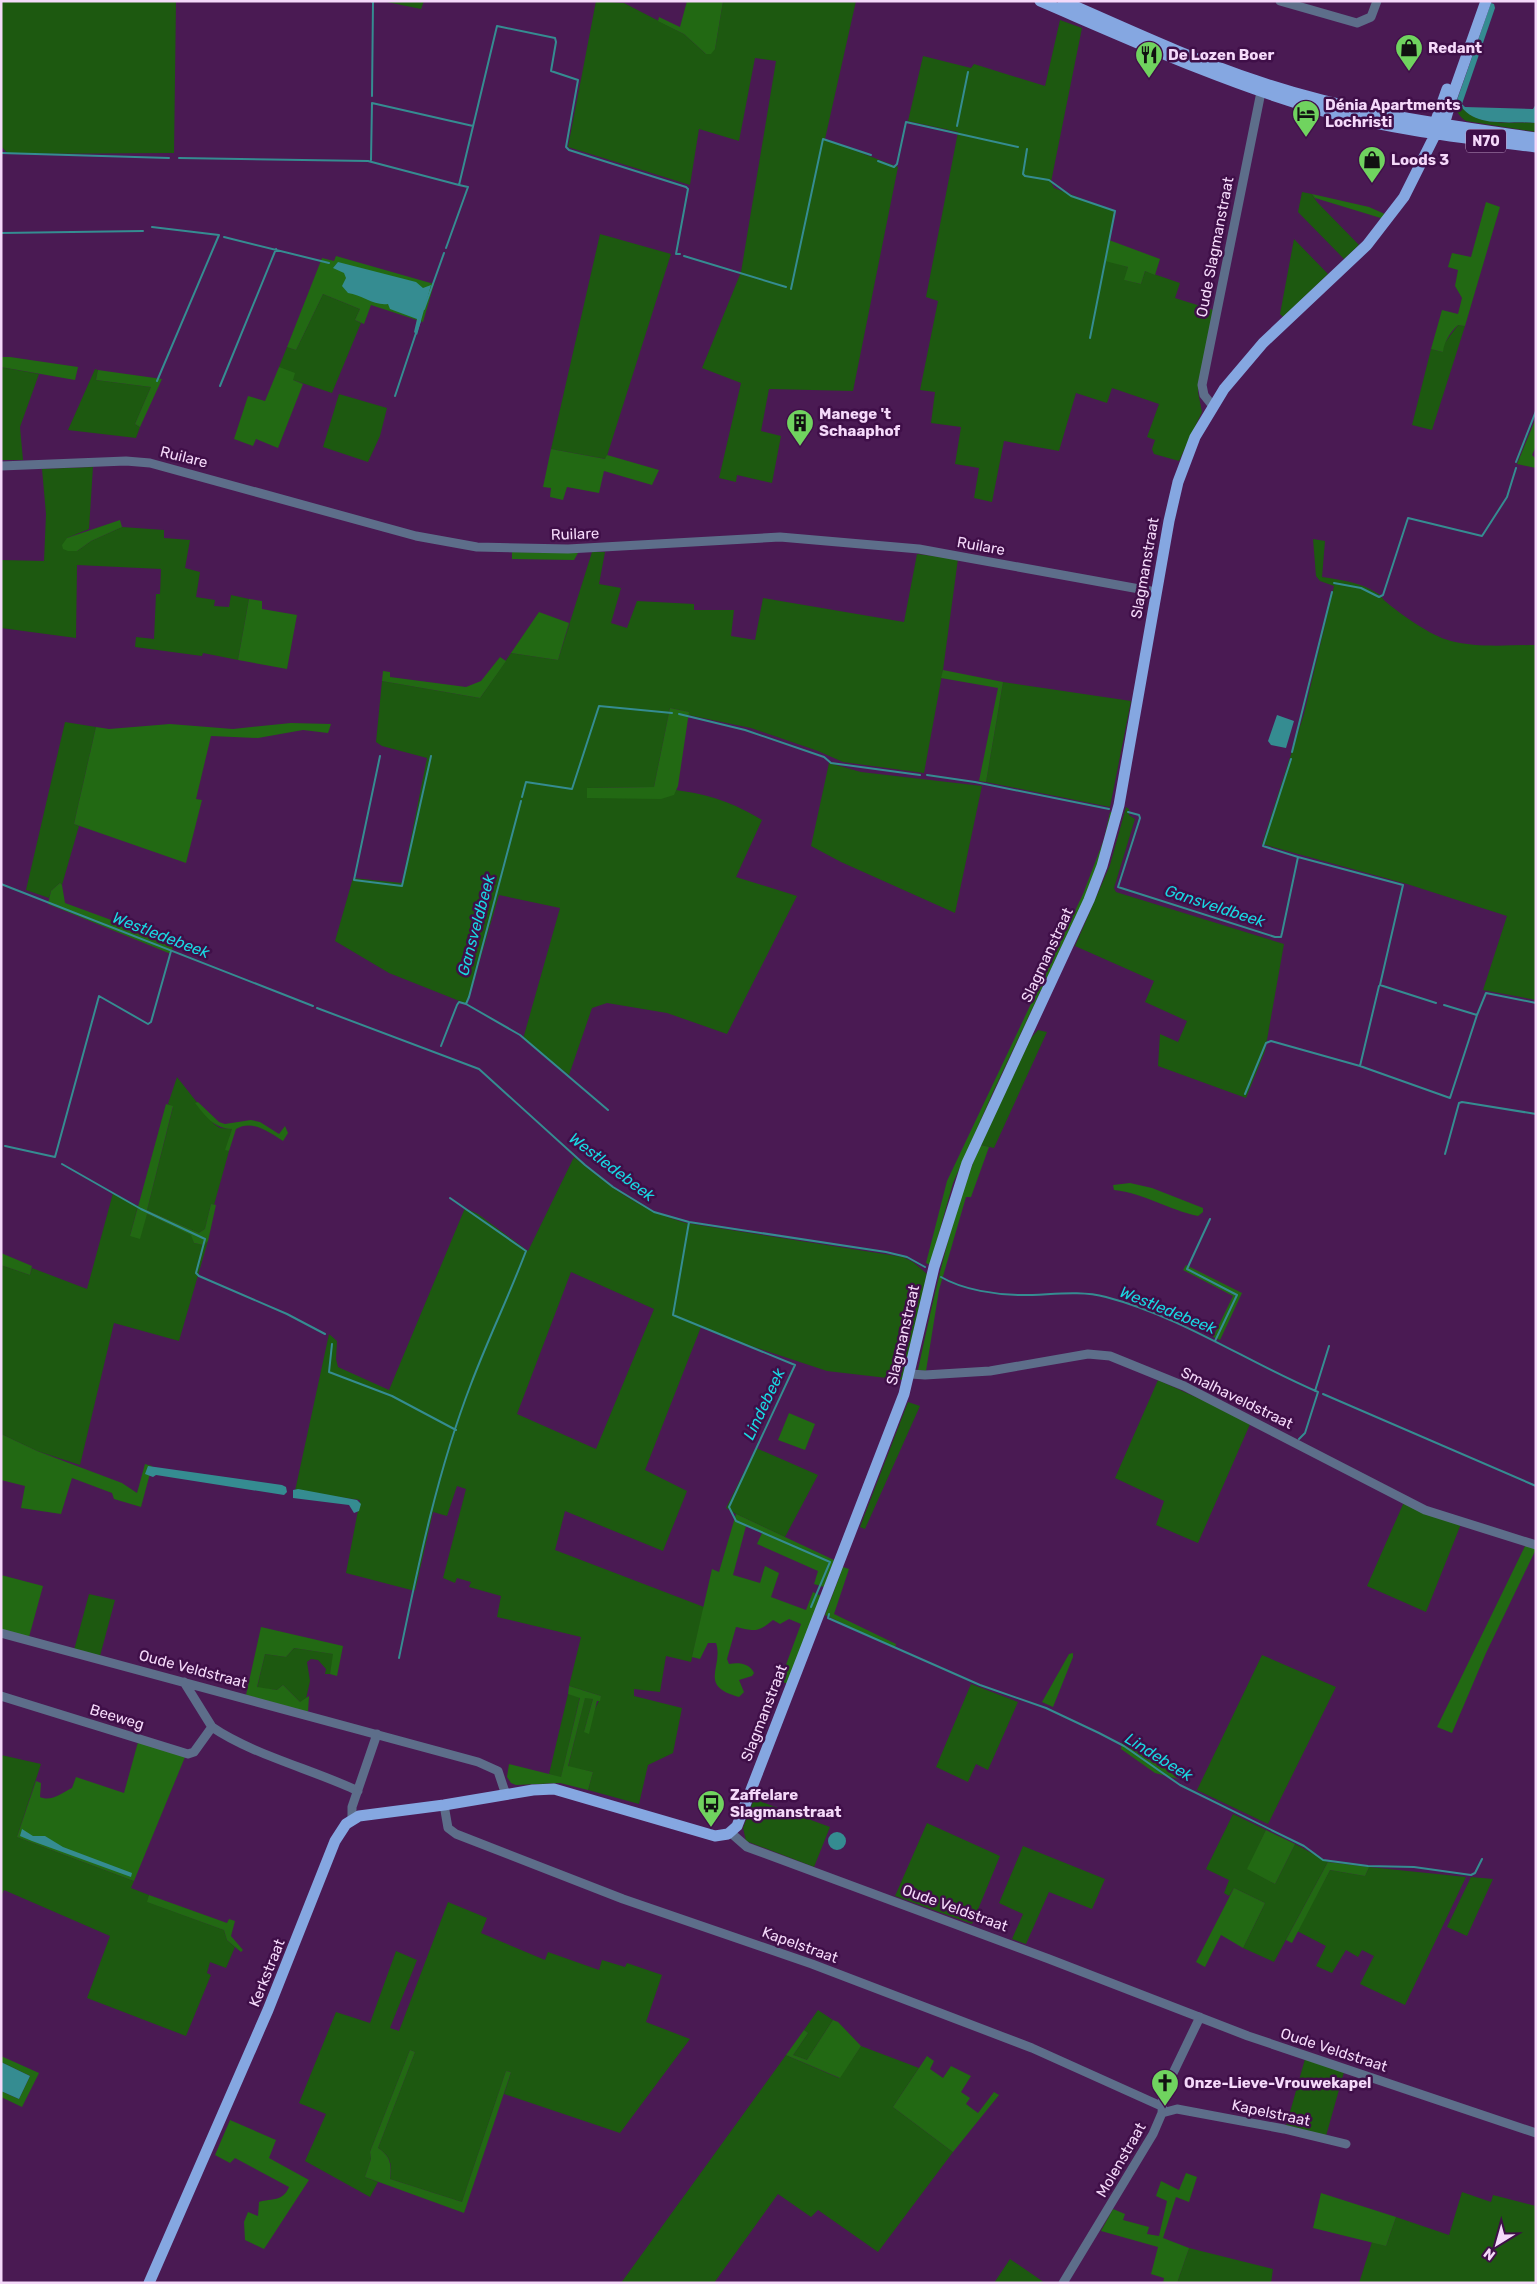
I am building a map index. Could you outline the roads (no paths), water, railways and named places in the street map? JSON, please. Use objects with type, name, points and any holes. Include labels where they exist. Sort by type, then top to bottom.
[{"type":"main road","name":"N70","points":[[1040,1],[1186,64],[1261,92],[1364,121],[1536,138]]},
{"type":"main road","name":"N70","points":[[1063,1],[1190,56],[1258,82],[1357,109],[1536,147]]},
{"type":"main road","points":[[1438,127],[1480,1]]},
{"type":"main road","points":[[1438,127],[1452,97],[1486,1]]},
{"type":"main road","name":"Slagmanstraat","points":[[731,1833],[738,1822],[910,1374],[934,1267],[960,1180],[974,1145],[1089,900],[1105,858],[1119,805],[1169,521],[1178,482],[1196,437],[1212,405],[1246,360],[1379,232],[1406,193],[1438,127]]},
{"type":"main road","points":[[352,1819],[533,1790],[554,1789],[715,1836],[731,1833]]},
{"type":"main road","name":"Kerkstraat","points":[[149,2283],[257,2037],[335,1841],[342,1828],[352,1819]]},
{"type":"street","points":[[1280,1],[1357,23],[1371,17],[1376,1]]},
{"type":"street","name":"Oude Slagmanstraat","points":[[1212,405],[1204,395],[1202,385],[1261,92]]},
{"type":"street","name":"Ruilare","points":[[1,466],[126,461],[150,463],[416,536],[477,548],[568,549],[780,537],[919,549],[1156,592]]},
{"type":"street","name":"Smalhaveldstraat","points":[[910,1374],[925,1376],[990,1371],[1088,1354],[1110,1356],[1184,1386],[1425,1510],[1536,1545]]},
{"type":"street","name":"Oude Veldstraat","points":[[1,1633],[377,1734],[493,1768],[501,1777],[506,1795]]},
{"type":"street","points":[[184,1682],[212,1727],[221,1733],[358,1791]]},
{"type":"street","name":"Beeweg","points":[[1,1696],[188,1754],[194,1752],[212,1727]]},
{"type":"street","points":[[352,1819],[352,1807],[377,1734]]},
{"type":"street","name":"Kapelstraat","points":[[444,1805],[448,1828],[456,1834],[659,1912],[812,1964],[1032,2048],[1161,2110],[1186,2110],[1284,2129],[1346,2144]]},
{"type":"street","name":"Oude Veldstraat","points":[[731,1833],[747,1847],[1248,2036],[1536,2133]]},
{"type":"street","name":"Molenstraat","points":[[1063,2283],[1153,2134],[1161,2110],[1162,2094],[1200,2017]]},
{"type":"waterway","points":[[371,1],[373,2],[372,96]]},
{"type":"waterway","points":[[446,248],[468,187],[459,185],[497,26],[555,38],[551,71],[578,80],[566,147],[569,150],[688,189],[676,254],[680,254]]},
{"type":"waterway","points":[[957,126],[968,72]]},
{"type":"waterway","points":[[371,160],[372,103],[473,126]]},
{"type":"waterway","points":[[878,161],[894,167],[897,164],[906,122],[1018,147]]},
{"type":"waterway","points":[[791,289],[823,139],[871,155]]},
{"type":"waterway","points":[[1027,149],[1023,174],[1025,176],[1049,180],[1071,196],[1115,211],[1090,338]]},
{"type":"waterway","points":[[1,153],[169,158]]},
{"type":"waterway","points":[[179,158],[368,161],[459,185]]},
{"type":"waterway","points":[[152,227],[219,235],[157,381]]},
{"type":"waterway","points":[[1,233],[143,231]]},
{"type":"waterway","points":[[224,237],[329,263]]},
{"type":"waterway","points":[[220,386],[276,249]]},
{"type":"waterway","points":[[424,309],[444,253]]},
{"type":"waterway","points":[[684,256],[786,287]]},
{"type":"waterway","points":[[395,396],[420,321]]},
{"type":"waterway","points":[[1516,462],[1536,411]]},
{"type":"waterway","points":[[1334,583],[1361,588],[1379,597],[1383,595],[1408,518],[1482,536],[1507,497],[1516,468]]},
{"type":"waterway","points":[[1292,752],[1332,592]]},
{"type":"waterway","name":"Gansveldbeek","points":[[522,797],[526,782],[572,789],[599,706],[672,713]]},
{"type":"waterway","name":"Gansveldbeek","points":[[679,714],[745,730],[824,757],[831,763],[920,775]]},
{"type":"waterway","points":[[380,756],[354,880],[402,886],[431,756]]},
{"type":"waterway","points":[[1291,759],[1263,846],[1298,857]]},
{"type":"waterway","name":"Gansveldbeek","points":[[927,775],[975,782],[1109,809]]},
{"type":"waterway","name":"Gansveldbeek","points":[[441,1046],[457,1005],[459,1002],[466,1004],[469,997],[521,801]]},
{"type":"waterway","name":"Gansveldbeek","points":[[1128,812],[1139,815],[1140,818],[1118,887],[1275,937],[1281,937],[1298,857],[1403,885],[1380,985],[1436,1003]]},
{"type":"waterway","name":"Westledebeek","points":[[1,884],[313,1006]]},
{"type":"waterway","points":[[5,1146],[55,1157],[99,996],[148,1024],[151,1022],[171,951]]},
{"type":"waterway","points":[[1360,1066],[1379,986]]},
{"type":"waterway","name":"Gansveldbeek","points":[[1444,1005],[1477,1015],[1486,993],[1536,1003]]},
{"type":"waterway","points":[[466,1004],[520,1035],[608,1110]]},
{"type":"waterway","name":"Westledebeek","points":[[317,1008],[479,1069],[585,1165],[613,1187],[654,1212],[689,1222],[886,1252],[907,1257],[925,1267]]},
{"type":"waterway","points":[[1245,1094],[1266,1043],[1271,1041],[1360,1066],[1450,1098],[1477,1015]]},
{"type":"waterway","points":[[1445,1154],[1459,1103],[1536,1114]]},
{"type":"waterway","points":[[62,1164],[141,1209],[205,1239],[196,1273],[199,1276],[287,1314],[325,1334]]},
{"type":"waterway","points":[[399,1658],[421,1554],[448,1451],[471,1384],[526,1251],[450,1198]]},
{"type":"waterway","points":[[1210,1219],[1187,1269],[1237,1295],[1215,1341]]},
{"type":"waterway","name":"Lindebeek","points":[[689,1222],[673,1315],[795,1365],[729,1507],[736,1521],[830,1562],[811,1607]]},
{"type":"waterway","name":"Westledebeek","points":[[941,1277],[959,1285],[991,1293],[1022,1295],[1075,1293],[1106,1297],[1161,1316],[1188,1328],[1318,1392],[1305,1433],[1299,1439]]},
{"type":"waterway","points":[[332,1344],[329,1372],[392,1396],[456,1430]]},
{"type":"waterway","points":[[1315,1391],[1329,1346]]},
{"type":"waterway","name":"Westledebeek","points":[[1323,1394],[1536,1486]]},
{"type":"waterway","name":"Lindebeek","points":[[829,1614],[828,1618],[980,1685],[1046,1708],[1099,1733],[1124,1746],[1180,1785],[1304,1846],[1323,1860],[1368,1866],[1414,1867],[1471,1875],[1475,1873],[1482,1859]]},
{"type":"place","name":"Redant","points":[[1409,72]]},
{"type":"place","name":"De Lozen Boer","points":[[1149,79]]},
{"type":"place","name":"Dénia Apartments Lochristi","points":[[1306,138]]},
{"type":"place","name":"Loods 3","points":[[1372,184]]},
{"type":"place","name":"Manege 't Schaaphof","points":[[800,447]]},
{"type":"place","name":"Zaffelare Slagmanstraat","points":[[711,1828]]},
{"type":"place","name":"Onze-Lieve-Vrouwekapel","points":[[1165,2107]]}]
